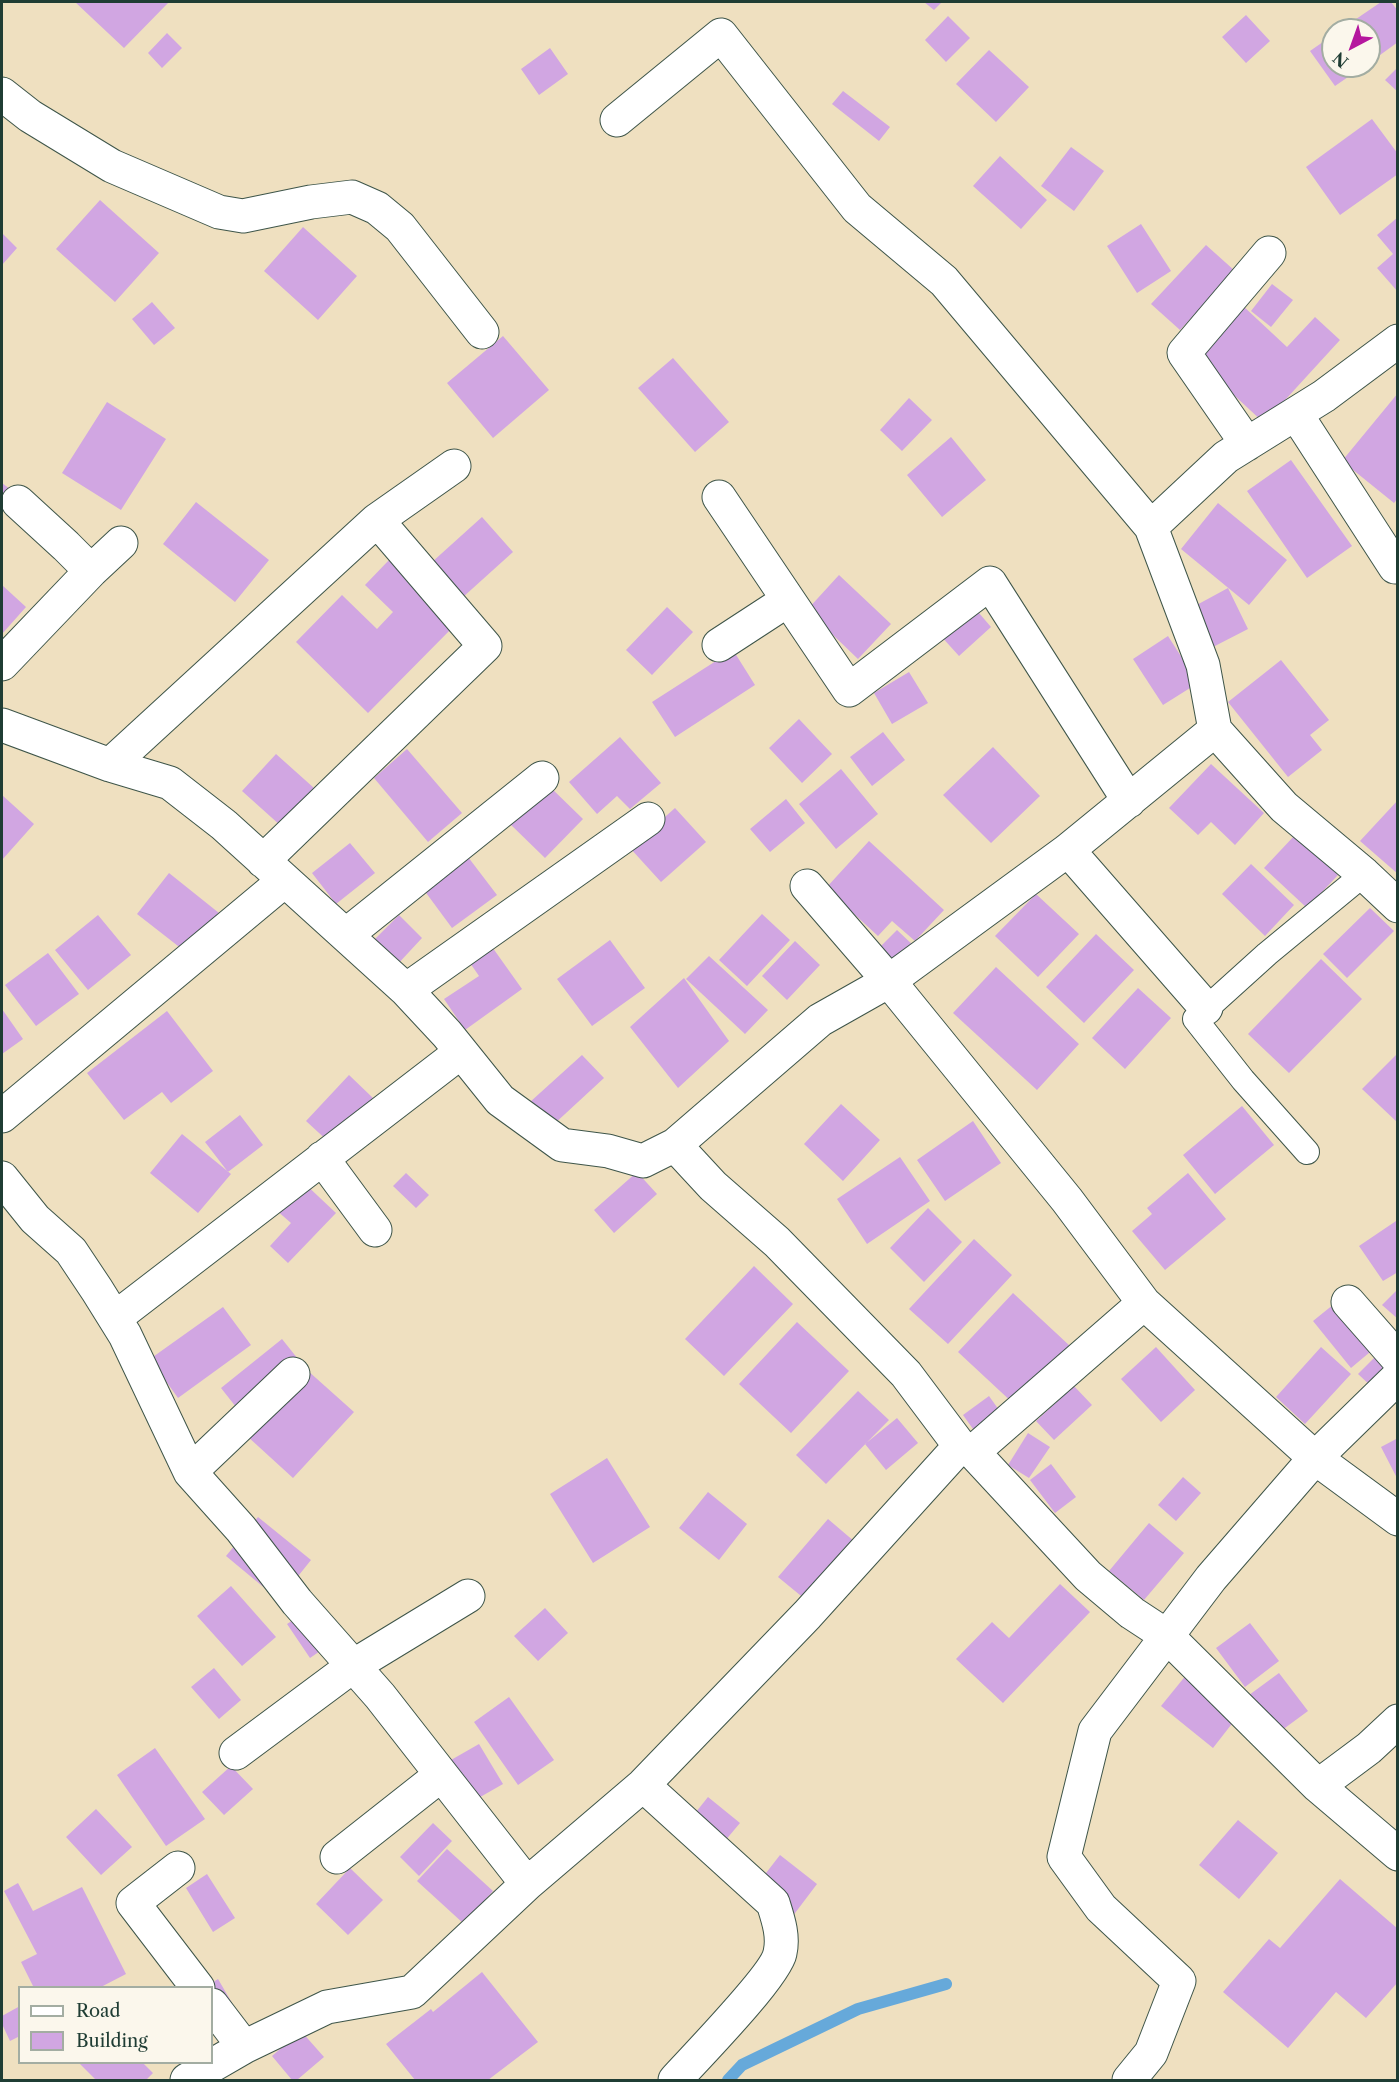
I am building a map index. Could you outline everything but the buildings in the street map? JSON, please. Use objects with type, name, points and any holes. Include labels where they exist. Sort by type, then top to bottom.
[{"type":"street","points":[[617,120],[721,35],[857,208],[944,281],[1151,527],[1203,665],[1215,730],[1284,807],[1364,874],[1398,906]]},
{"type":"street","points":[[2,94],[30,116],[112,166],[219,212],[243,216],[312,202],[352,198],[377,208],[400,227],[482,332]]},
{"type":"street","points":[[1247,444],[1184,353],[1269,253]]},
{"type":"street","points":[[1151,527],[1226,457],[1324,396],[1398,341]]},
{"type":"street","points":[[1296,414],[1395,567]]},
{"type":"street","points":[[110,765],[377,520],[454,466]]},
{"type":"street","points":[[719,497],[849,690],[990,583],[1129,801]]},
{"type":"street","points":[[18,502],[91,572]]},
{"type":"street","points":[[2,1116],[273,871],[485,646],[377,520]]},
{"type":"street","points":[[2,664],[121,543]]},
{"type":"street","points":[[719,645],[788,600]]},
{"type":"street","points":[[2,725],[110,765],[170,783],[224,825],[406,990],[500,1100],[562,1145],[608,1151],[643,1161],[675,1145],[820,1020],[889,981],[1068,850],[1215,730]]},
{"type":"street","points":[[346,935],[542,778]]},
{"type":"street","points":[[406,990],[648,819]]},
{"type":"street","points":[[1068,850],[1206,1008]]},
{"type":"street","points":[[807,886],[889,981],[1067,1200],[1144,1303],[1315,1458],[1398,1520]]},
{"type":"street","points":[[115,1318],[461,1052]]},
{"type":"street","points":[[675,1145],[713,1186],[777,1242],[906,1374],[967,1449],[1088,1576],[1132,1613],[1167,1636],[1318,1786],[1398,1854]]},
{"type":"street","points":[[322,1158],[375,1230]]},
{"type":"street","points":[[2,1178],[35,1220],[71,1251],[115,1318],[190,1472],[241,1529],[297,1602],[380,1696],[527,1884]]},
{"type":"street","points":[[1347,1302],[1398,1359]]},
{"type":"street","points":[[187,2080],[244,2047],[327,2007],[412,1992],[527,1884],[643,1785],[967,1449],[1144,1303]]},
{"type":"street","points":[[190,1472],[293,1374]]},
{"type":"street","points":[[1129,2080],[1151,2053],[1179,1981],[1101,1908],[1064,1857],[1095,1731],[1211,1578],[1315,1458],[1398,1377]]},
{"type":"street","points":[[236,1753],[353,1666],[468,1596]]},
{"type":"street","points":[[1318,1786],[1369,1748],[1398,1721]]},
{"type":"street","points":[[337,1857],[441,1775]]},
{"type":"street","points":[[643,1785],[773,1903],[781,1927],[780,1954],[765,1979],[675,2080]]},
{"type":"street","points":[[178,1868],[133,1903],[196,1986]]},
{"type":"street","points":[[213,2006],[244,2047]]},
{"type":"lane","points":[[1307,1152],[1243,1080],[1195,1019],[1267,954],[1364,874]]},
{"type":"waterway","points":[[728,2080],[742,2065],[858,2009],[946,1984]]}]
